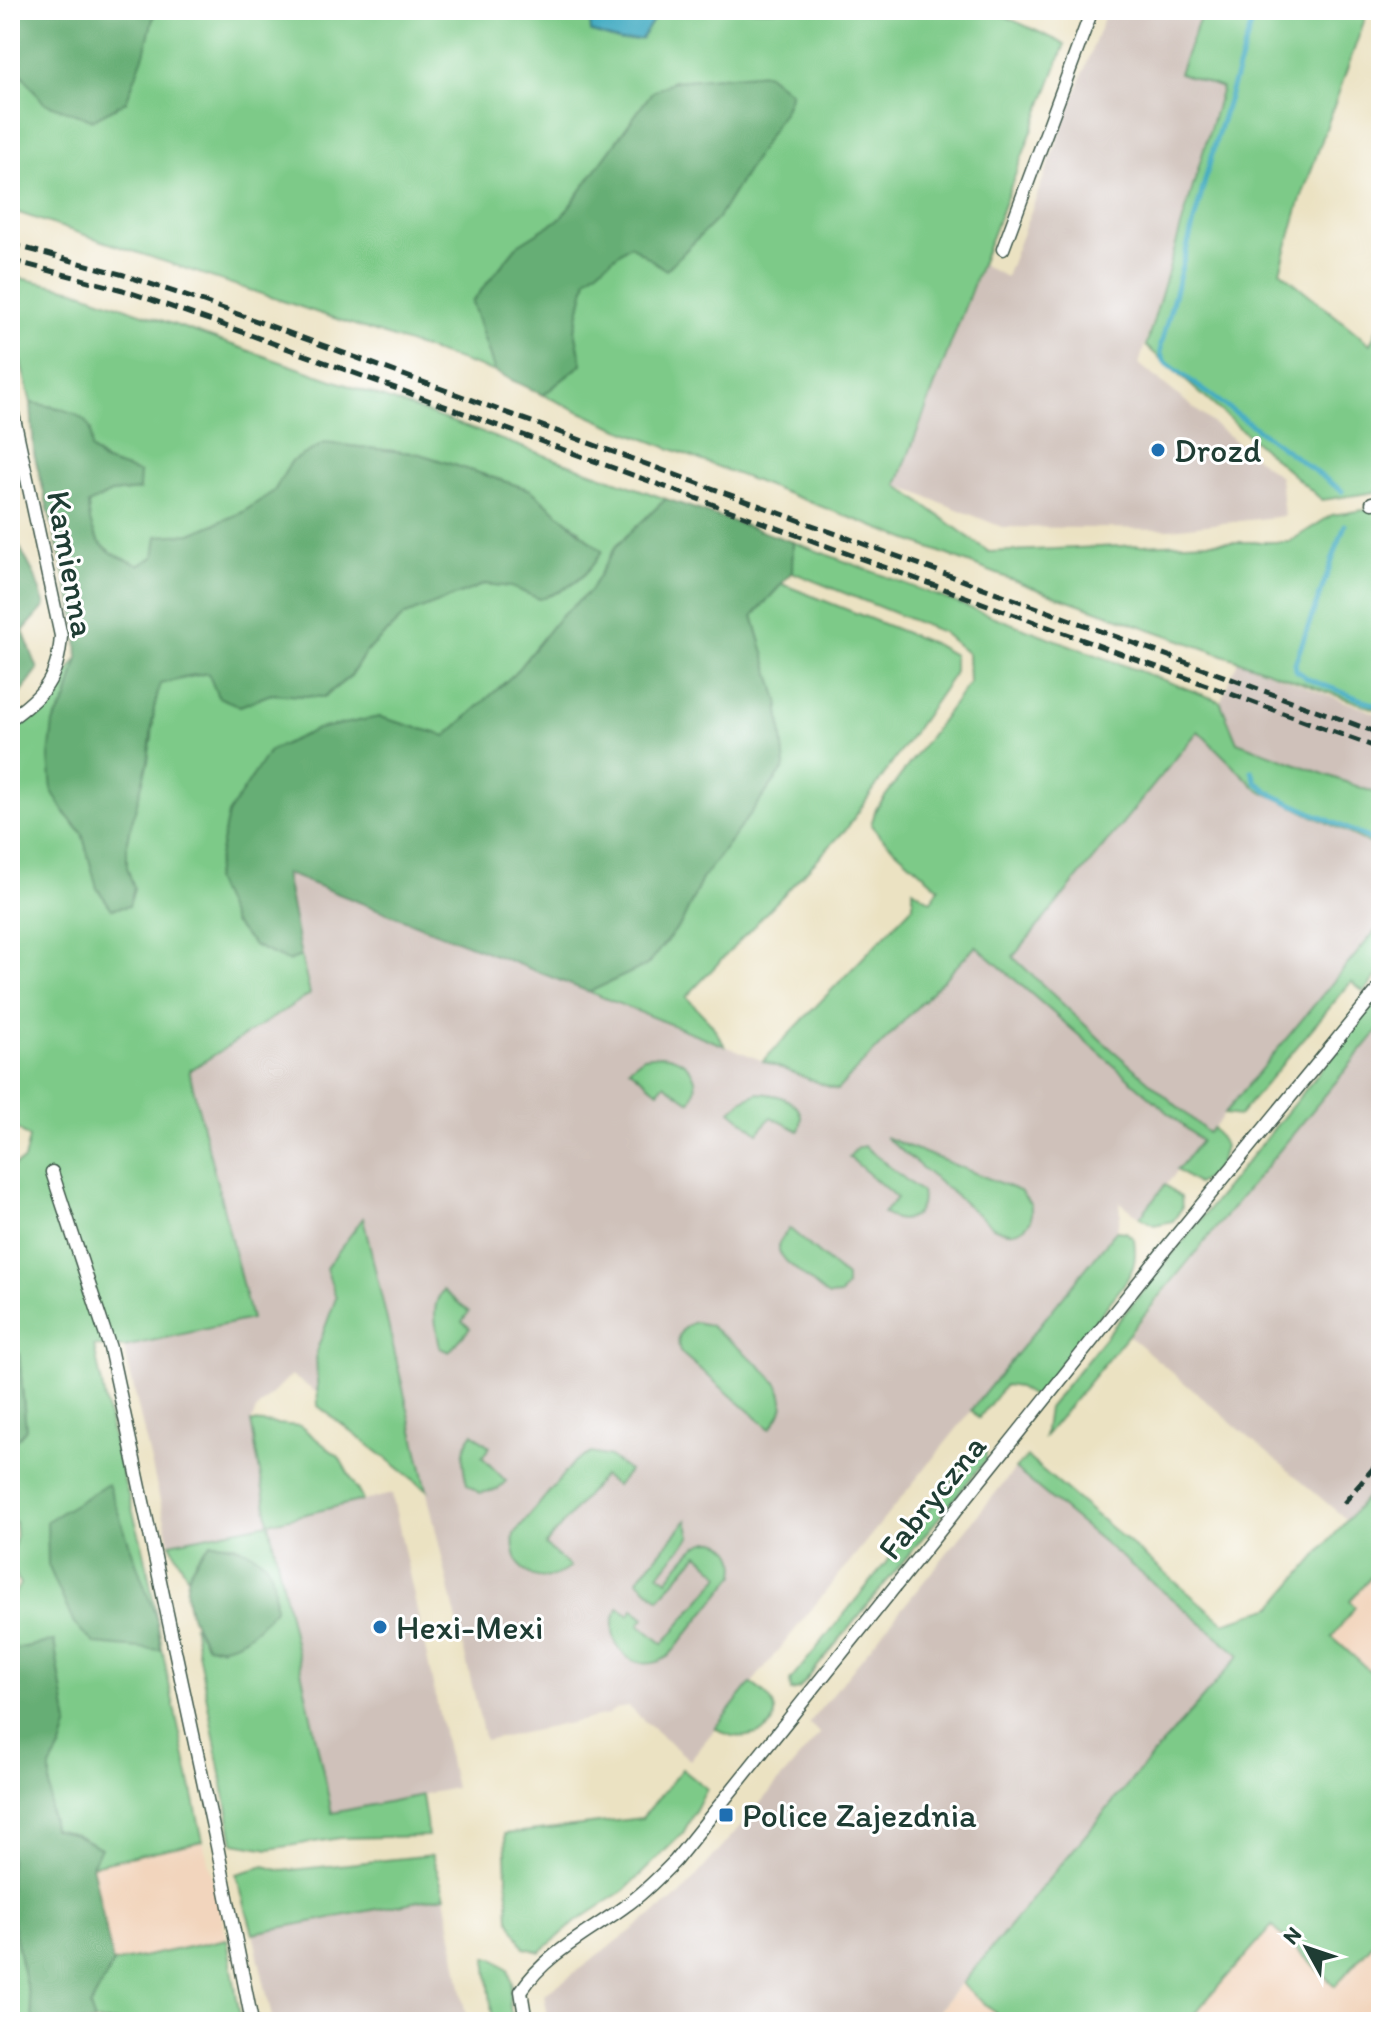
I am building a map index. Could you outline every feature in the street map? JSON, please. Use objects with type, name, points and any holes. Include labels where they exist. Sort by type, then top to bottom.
[{"type":"street","points":[[1003,249],[1092,10]]},
{"type":"street","name":"Kamienna","points":[[10,400],[61,636],[57,668],[48,686],[33,703],[10,719]]},
{"type":"street","name":"Fabryczna","points":[[526,2022],[521,1991],[534,1972],[552,1956],[629,1904],[675,1861],[1167,1247],[1381,986]]},
{"type":"street","points":[[52,1172],[110,1348],[252,2022]]},
{"type":"shaded area","points":[[1107,10],[1203,10],[1179,73],[1222,88],[1139,364],[1280,477],[1284,516],[1171,529],[1002,527],[897,485],[982,265],[1006,277]]},
{"type":"shaded area","points":[[1238,661],[1381,715],[1381,795],[1237,742],[1220,702]]},
{"type":"shaded area","points":[[1198,730],[1257,789],[1381,849],[1381,924],[1209,1133],[1101,1040],[1013,958]]},
{"type":"shaded area","points":[[285,872],[837,1090],[975,945],[1202,1141],[1140,1217],[1120,1202],[1121,1214],[1116,1231],[690,1760],[628,1707],[615,1709],[608,1715],[485,1741],[384,1309],[320,1395],[291,1375],[257,1409],[251,1422],[269,1523],[170,1543],[124,1347],[251,1319],[189,1071],[310,994]]},
{"type":"shaded area","points":[[1381,1028],[1381,1480],[1347,1520],[1129,1336]]},
{"type":"shaded area","points":[[1015,1469],[1240,1655],[929,2022],[549,2022],[544,1995],[681,1894],[820,1734],[809,1723]]},
{"type":"shaded area","points":[[392,1494],[455,1788],[332,1813],[269,1523]]},
{"type":"shaded area","points":[[1381,1565],[1381,1681],[1331,1637],[1354,1607],[1350,1602]]},
{"type":"shaded area","points":[[203,1841],[227,1939],[113,1963],[92,1865]]},
{"type":"shaded area","points":[[445,1896],[467,2022],[273,2022],[253,1933]]},
{"type":"shaded area","points":[[1272,1926],[1335,1986],[1381,1934],[1381,2022],[1187,2022]]},
{"type":"shaded area","points":[[962,1984],[1006,2022],[929,2022]]},
{"type":"green space","points":[[10,10],[991,10],[1065,44],[897,485],[989,552],[1208,542],[1289,542],[1332,515],[1370,509],[1381,515],[1381,711],[1031,587],[614,427],[543,395],[582,364],[575,330],[587,278],[630,244],[667,269],[718,218],[785,109],[791,93],[652,92],[561,218],[518,245],[472,302],[495,372],[10,210]]},
{"type":"green space","points":[[17,10],[151,10],[154,15],[144,54],[126,102],[92,120],[44,103],[10,59]]},
{"type":"green space","points":[[1203,10],[1368,10],[1299,205],[1280,271],[1370,344],[1381,320],[1381,485],[1376,492],[1322,500],[1146,346],[1222,88],[1179,73]]},
{"type":"green space","points":[[766,73],[791,93],[785,109],[718,218],[666,270],[630,245],[587,278],[575,330],[582,364],[543,395],[495,372],[472,302],[518,245],[561,218],[652,92],[674,81]]},
{"type":"green space","points":[[10,276],[75,290],[666,499],[616,546],[590,591],[558,619],[514,674],[446,736],[379,717],[233,922],[255,946],[287,961],[301,956],[310,994],[189,1071],[251,1319],[124,1347],[94,1346],[115,1449],[144,1551],[203,1841],[92,1865],[100,1848],[75,1834],[53,1829],[50,1767],[61,1747],[60,1677],[54,1641],[10,1650],[10,1602],[20,1584],[10,1562],[16,1538],[15,1522],[10,1518],[10,1448],[26,1429],[19,1354],[10,1351],[10,1167],[24,1160],[29,1138],[10,1123],[10,1063],[16,1030],[10,1027],[10,730],[49,700],[78,658],[67,699],[53,723],[67,816],[82,833],[97,888],[112,909],[134,889],[127,867],[127,840],[152,739],[154,708],[160,684],[208,673],[240,706],[271,694],[324,697],[351,676],[365,653],[405,615],[485,584],[511,587],[540,599],[561,591],[580,530],[531,490],[420,454],[325,443],[291,462],[275,491],[243,512],[191,534],[139,566],[127,561],[108,551],[96,537],[88,504],[111,493],[139,490],[91,449],[91,430],[60,408],[31,403],[10,318]]},
{"type":"green space","points":[[31,403],[80,417],[90,429],[91,449],[103,461],[140,473],[139,490],[111,493],[88,504],[96,537],[108,550],[139,565],[154,557],[157,536],[191,534],[243,512],[274,491],[291,462],[325,443],[420,454],[531,490],[602,551],[576,581],[540,599],[511,587],[485,584],[405,615],[365,653],[351,675],[324,697],[271,694],[240,706],[218,697],[208,673],[160,684],[148,762],[127,840],[127,867],[134,889],[129,906],[112,909],[97,888],[82,833],[52,791],[49,757],[53,723],[67,699],[78,658],[76,620],[34,453]]},
{"type":"green space","points":[[666,499],[793,542],[792,572],[753,616],[778,701],[785,767],[702,879],[682,922],[647,965],[589,992],[285,873],[301,956],[288,961],[255,946],[233,923],[214,880],[228,814],[269,751],[317,729],[379,717],[446,736],[514,674],[558,619],[590,591],[616,546]]},
{"type":"green space","points":[[17,542],[34,574],[45,606],[23,631],[38,669],[21,693],[10,700],[10,545]]},
{"type":"green space","points":[[793,542],[1220,701],[1237,742],[1381,795],[1381,849],[1257,789],[1198,731],[1013,957],[1101,1040],[1208,1133],[1213,1128],[1225,1146],[1216,1169],[1203,1181],[1197,1184],[1177,1170],[1201,1141],[976,946],[837,1090],[763,1061],[913,906],[913,889],[931,901],[939,888],[871,825],[876,809],[969,683],[968,654],[942,632],[792,572]]},
{"type":"green space","points":[[782,584],[934,644],[954,655],[954,674],[847,828],[686,997],[711,1023],[725,1046],[589,992],[647,965],[682,922],[702,879],[785,767],[778,701],[753,615]]},
{"type":"green space","points":[[1381,924],[1381,971],[1364,992],[1351,982],[1239,1116],[1224,1114]]},
{"type":"green space","points":[[1381,996],[1381,1027],[1044,1437],[1048,1408]]},
{"type":"green space","points":[[660,1055],[678,1059],[690,1070],[695,1085],[690,1102],[664,1084],[658,1091],[629,1068],[644,1057]]},
{"type":"green space","points":[[758,1093],[784,1098],[797,1107],[801,1121],[799,1131],[771,1117],[758,1133],[731,1111],[743,1100]]},
{"type":"green space","points":[[885,1137],[1020,1191],[1031,1205],[1031,1220],[1023,1229],[1014,1232],[993,1227]]},
{"type":"green space","points":[[864,1146],[921,1192],[920,1208],[911,1218],[898,1220],[883,1213],[897,1198],[849,1157],[857,1148]]},
{"type":"green space","points":[[1165,1185],[1181,1197],[1182,1208],[1173,1221],[1154,1225],[1140,1217]]},
{"type":"green space","points":[[363,1218],[427,1490],[318,1406],[316,1352],[336,1298],[326,1268]]},
{"type":"green space","points":[[789,1228],[846,1277],[846,1287],[840,1295],[824,1293],[779,1252],[779,1243]]},
{"type":"green space","points":[[1116,1231],[1126,1232],[1134,1239],[1135,1246],[1134,1264],[1122,1287],[1034,1397],[1018,1387],[1005,1385],[979,1418],[971,1410]]},
{"type":"green space","points":[[443,1290],[469,1312],[462,1321],[470,1328],[449,1352],[440,1348],[436,1323],[436,1302]]},
{"type":"green space","points":[[695,1322],[709,1325],[771,1377],[783,1400],[778,1418],[770,1429],[680,1352],[680,1334]]},
{"type":"green space","points":[[10,1351],[19,1354],[26,1429],[10,1448]]},
{"type":"green space","points":[[251,1422],[300,1426],[339,1457],[363,1500],[269,1523]]},
{"type":"green space","points":[[473,1433],[490,1447],[482,1457],[506,1481],[497,1490],[479,1493],[467,1484],[463,1457]]},
{"type":"green space","points":[[986,1451],[986,1460],[799,1689],[791,1691],[790,1681],[975,1453]]},
{"type":"green space","points":[[591,1453],[610,1457],[629,1471],[616,1486],[603,1476],[545,1545],[570,1567],[548,1577],[529,1574],[516,1559],[514,1534],[574,1462]]},
{"type":"green space","points":[[1027,1457],[1224,1623],[1273,1607],[1381,1480],[1381,1565],[1350,1601],[1355,1607],[1332,1637],[1381,1681],[1381,1934],[1335,1986],[1272,1926],[1187,2022],[1006,2022],[962,1984],[1240,1655],[1015,1469]]},
{"type":"green space","points":[[108,1484],[157,1621],[161,1650],[95,1644],[74,1624],[48,1565],[47,1521]]},
{"type":"green space","points":[[687,1520],[691,1536],[659,1574],[667,1580],[692,1550],[708,1541],[726,1546],[732,1552],[736,1562],[735,1575],[669,1656],[656,1662],[633,1660],[623,1654],[613,1633],[619,1607],[629,1615],[633,1609],[644,1618],[639,1624],[663,1644],[721,1575],[698,1554],[659,1599],[637,1580]]},
{"type":"green space","points":[[269,1523],[332,1813],[422,1795],[428,1836],[340,1838],[269,1849],[234,1843],[193,1625],[207,1646],[222,1648],[259,1558],[233,1544],[212,1543],[199,1555],[187,1576],[170,1543]]},
{"type":"green space","points":[[211,1543],[252,1553],[265,1563],[273,1578],[275,1609],[246,1637],[228,1645],[207,1646],[192,1619],[186,1593],[192,1568]]},
{"type":"green space","points":[[54,1641],[68,1724],[61,1747],[50,1767],[53,1829],[75,1834],[101,1848],[92,1865],[113,1963],[90,2007],[95,2022],[34,2022],[10,1911],[10,1650]]},
{"type":"green space","points":[[751,1683],[774,1707],[775,1715],[769,1728],[740,1737],[715,1728]]},
{"type":"green space","points":[[682,1769],[707,1789],[683,1833],[625,1890],[577,1921],[540,1952],[524,1948],[509,1919],[505,1834],[642,1818]]},
{"type":"green space","points":[[432,1855],[445,1896],[253,1933],[236,1874],[265,1866],[282,1871]]},
{"type":"green space","points":[[10,1911],[34,2022],[10,2022]]},
{"type":"green space","points":[[227,1939],[241,2022],[95,2022],[90,2007],[113,1963]]},
{"type":"green space","points":[[486,1958],[493,1958],[508,1969],[512,1983],[509,2003],[513,2022],[493,2022]]},
{"type":"water","points":[[589,10],[660,10],[641,39],[621,41],[591,32]]},
{"type":"waterway","points":[[1256,10],[1215,143],[1161,345],[1161,355],[1165,362],[1342,491]]},
{"type":"waterway","points":[[1345,525],[1295,663],[1296,670],[1308,679],[1381,707]]},
{"type":"waterway","points":[[1252,771],[1256,782],[1275,796],[1381,844]]},
{"type":"railway","points":[[10,244],[124,275],[224,309],[1381,734]]},
{"type":"railway","points":[[10,260],[123,290],[223,325],[1381,749]]},
{"type":"railway","points":[[1344,1503],[1381,1459]]},
{"type":"place","name":"Drozd","points":[[1158,450]]},
{"type":"place","name":"Hexi-Mexi","points":[[380,1627]]},
{"type":"place","name":"Police Zajezdnia","points":[[726,1815]]}]
